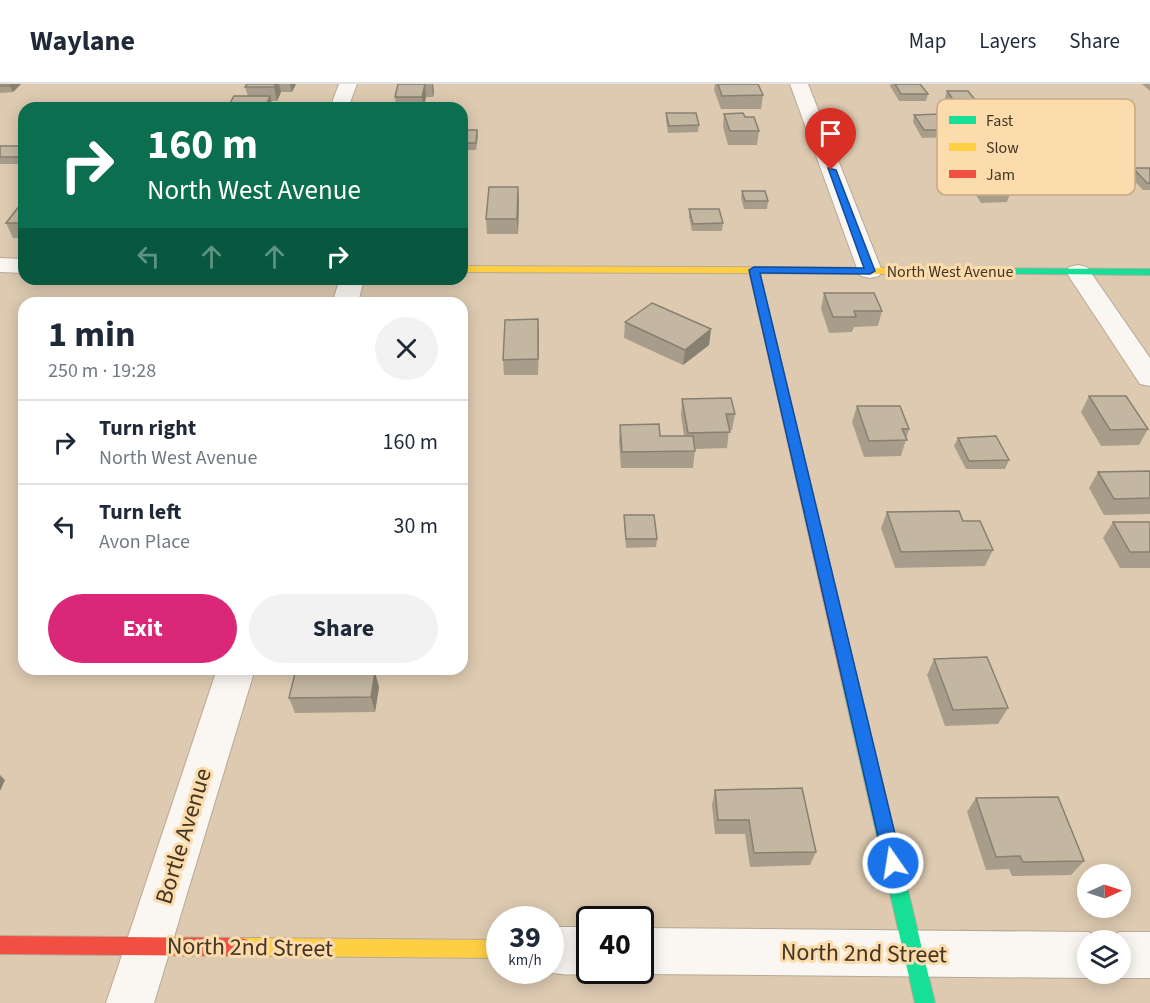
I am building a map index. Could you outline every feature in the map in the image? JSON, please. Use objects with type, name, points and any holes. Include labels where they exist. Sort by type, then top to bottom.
[{"type":"street","points":[[341,102],[348,84]]},
{"type":"street","points":[[799,84],[870,271]]},
{"type":"street","points":[[0,266],[18,266]]},
{"type":"street","name":"North West Avenue","points":[[468,269],[1150,272]]},
{"type":"street","points":[[754,270],[925,1003]]},
{"type":"street","points":[[1078,272],[1150,378]]},
{"type":"street","name":"Bortle Avenue","points":[[130,1003],[234,675]]},
{"type":"street","name":"North 2nd Street","points":[[0,945],[486,949]]},
{"type":"street","name":"North 2nd Street","points":[[654,951],[1077,955]]},
{"type":"street","points":[[1131,955],[1150,956]]},
{"type":"building","points":[[247,84],[276,84],[274,87],[245,87]]},
{"type":"building","points":[[398,84],[425,84],[422,97],[395,97]]},
{"type":"building","points":[[718,84],[758,84],[763,95],[722,96]]},
{"type":"building","points":[[895,84],[920,84],[928,94],[901,94]]},
{"type":"building","points":[[947,91],[968,91],[974,99],[953,99]]},
{"type":"building","points":[[234,96],[270,96],[268,102],[231,102]]},
{"type":"building","points":[[666,113],[696,113],[699,125],[669,126]]},
{"type":"building","points":[[743,113],[745,117],[754,117],[759,131],[730,131],[724,114]]},
{"type":"building","points":[[937,114],[937,130],[924,130],[914,115]]},
{"type":"building","points":[[468,130],[477,130],[476,143],[468,143]]},
{"type":"building","points":[[0,146],[18,146],[18,157],[0,157]]},
{"type":"building","points":[[1135,168],[1150,168],[1150,183],[1147,183]]},
{"type":"building","points":[[489,187],[518,187],[517,219],[486,219]]},
{"type":"building","points":[[742,191],[765,191],[768,201],[745,201]]},
{"type":"building","points":[[18,208],[18,223],[6,223]]},
{"type":"building","points":[[689,209],[719,209],[723,223],[693,224]]},
{"type":"building","points":[[824,293],[874,293],[882,311],[854,311],[856,317],[833,317]]},
{"type":"building","points":[[652,303],[711,329],[685,350],[625,322]]},
{"type":"building","points":[[538,319],[538,359],[503,360],[505,320]]},
{"type":"building","points":[[1089,396],[1126,396],[1148,429],[1110,430]]},
{"type":"building","points":[[731,398],[735,414],[726,414],[730,432],[688,433],[682,399]]},
{"type":"building","points":[[857,406],[900,406],[909,429],[902,429],[907,440],[869,441]]},
{"type":"building","points":[[659,424],[660,436],[693,436],[695,451],[622,452],[620,425]]},
{"type":"building","points":[[996,436],[1009,460],[969,461],[958,438]]},
{"type":"building","points":[[1150,471],[1150,498],[1114,499],[1098,472]]},
{"type":"building","points":[[959,511],[963,521],[980,521],[993,550],[901,552],[887,512]]},
{"type":"building","points":[[624,515],[654,515],[657,539],[626,539]]},
{"type":"building","points":[[1113,522],[1150,522],[1150,552],[1130,552]]},
{"type":"building","points":[[987,657],[1008,708],[953,710],[934,659]]},
{"type":"building","points":[[295,675],[375,675],[371,697],[289,698]]},
{"type":"building","points":[[802,788],[816,852],[754,853],[749,820],[718,820],[715,790]]},
{"type":"building","points":[[1058,797],[1084,861],[1023,862],[1020,856],[996,857],[976,798]]},
{"type":"traffic: fast","points":[[920,271],[1150,272]]},
{"type":"traffic: fast","points":[[849,678],[925,1003]]},
{"type":"traffic: slow","points":[[468,269],[920,271]]},
{"type":"traffic: slow","points":[[241,947],[486,949]]},
{"type":"traffic: jam","points":[[754,270],[849,678]]},
{"type":"traffic: jam","points":[[0,945],[241,947]]},
{"type":"route","points":[[831,170],[870,271],[754,270],[893,863]]}]
